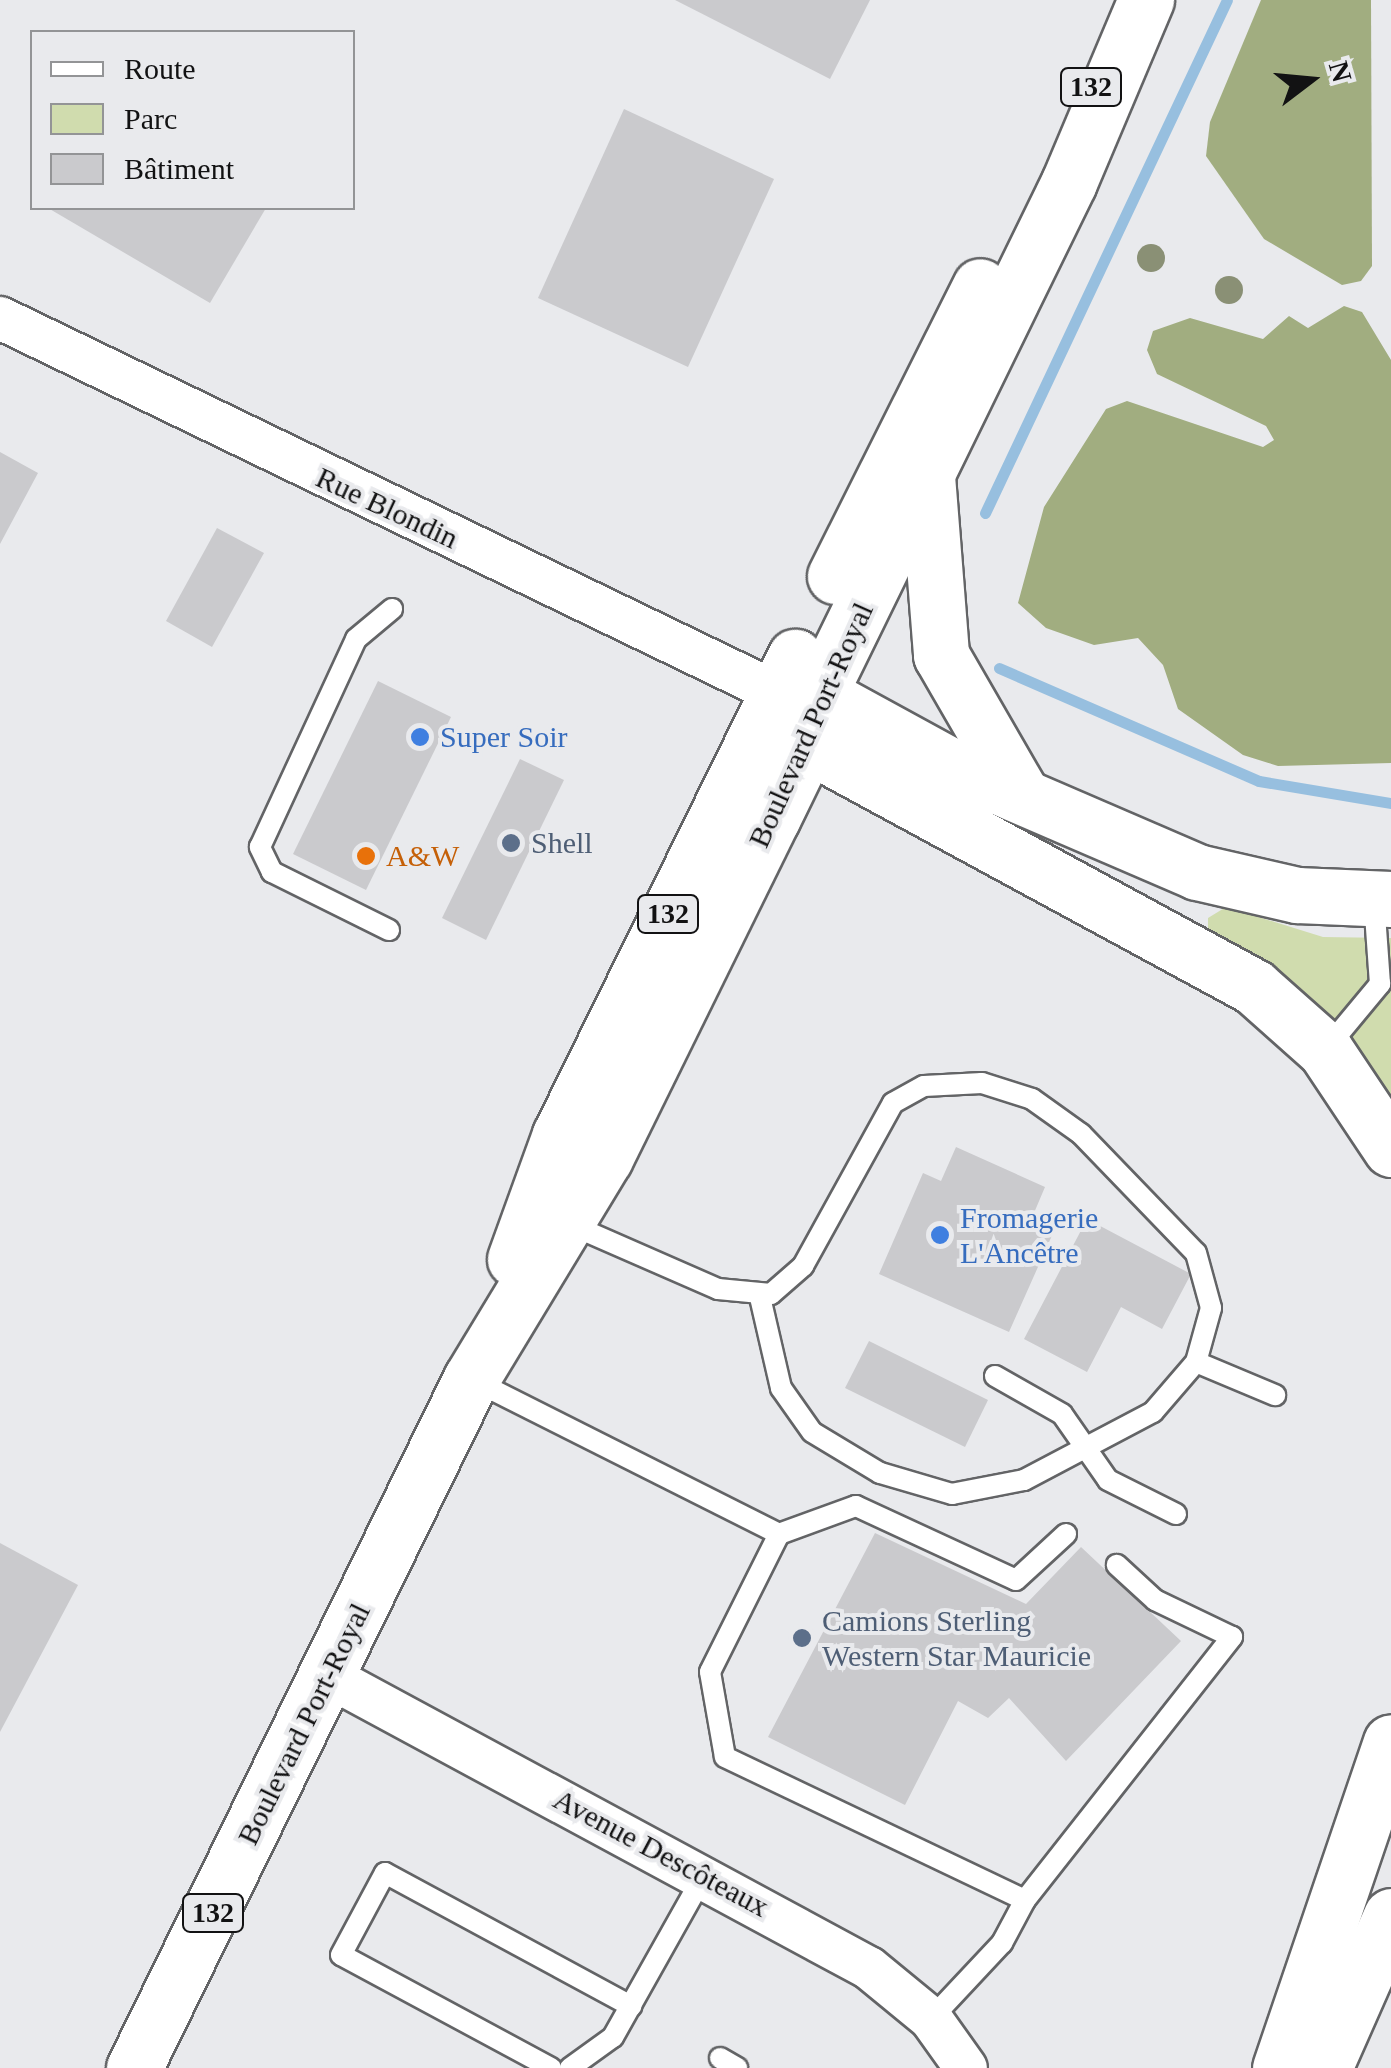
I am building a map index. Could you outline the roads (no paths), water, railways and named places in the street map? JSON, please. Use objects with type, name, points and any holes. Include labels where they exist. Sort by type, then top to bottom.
[{"type":"main road","name":"Boulevard Port-Royal","points":[[134,2068],[550,1214],[801,711],[927,476],[1143,0]]},
{"type":"main road","name":"Boulevard Port-Royal","points":[[801,711],[940,359],[1143,0]]},
{"type":"main road","points":[[927,476],[940,655],[1019,790]]},
{"type":"main road","points":[[801,711],[1019,790],[1220,880],[1383,899]]},
{"type":"main road","points":[[801,711],[1204,954],[1325,1050],[1391,1148]]},
{"type":"main road","points":[[1280,2068],[1391,1742]]},
{"type":"main road","points":[[1324,2068],[1391,1916]]},
{"type":"street","name":"Rue Blondin","points":[[0,318],[801,711]]},
{"type":"street","name":"Avenue Descôteaux","points":[[328,1676],[704,1875],[869,1968],[931,2019],[966,2068]]},
{"type":"lane","points":[[389,930],[272,872],[260,846],[356,639],[392,608]]},
{"type":"lane","points":[[1325,1050],[1380,984],[1383,899]]},
{"type":"lane","points":[[550,1214],[718,1290],[760,1297],[797,1275],[893,1103],[937,1083],[982,1083],[1065,1120],[1196,1252],[1212,1308],[1196,1362],[1153,1412],[1084,1453],[970,1494],[880,1473],[824,1442],[792,1408],[760,1297]]},
{"type":"lane","points":[[1196,1362],[1275,1395]]},
{"type":"lane","points":[[995,1376],[1062,1414],[1084,1453],[1121,1489],[1176,1514]]},
{"type":"lane","points":[[471,1379],[779,1534]]},
{"type":"lane","points":[[1025,1900],[725,1757],[710,1672],[779,1534],[856,1506],[1016,1580],[1066,1534]]},
{"type":"lane","points":[[931,2019],[1002,1942],[1025,1900],[1232,1637],[1155,1600],[1117,1566]]},
{"type":"lane","points":[[551,2068],[340,1956],[384,1873],[631,2006]]},
{"type":"lane","points":[[570,2068],[612,2036],[704,1875]]},
{"type":"waterway","points":[[985,513],[1227,0]]},
{"type":"waterway","points":[[999,668],[1259,781],[1391,803]]},
{"type":"place","name":"Super Soir","points":[[420,737]]},
{"type":"place","name":"Shell","points":[[511,843]]},
{"type":"place","name":"A&W","points":[[366,856]]},
{"type":"place","name":"Fromagerie L'Ancêtre","points":[[940,1235]]},
{"type":"place","name":"Camions Sterling Western Star Mauricie","points":[[802,1638]]}]
